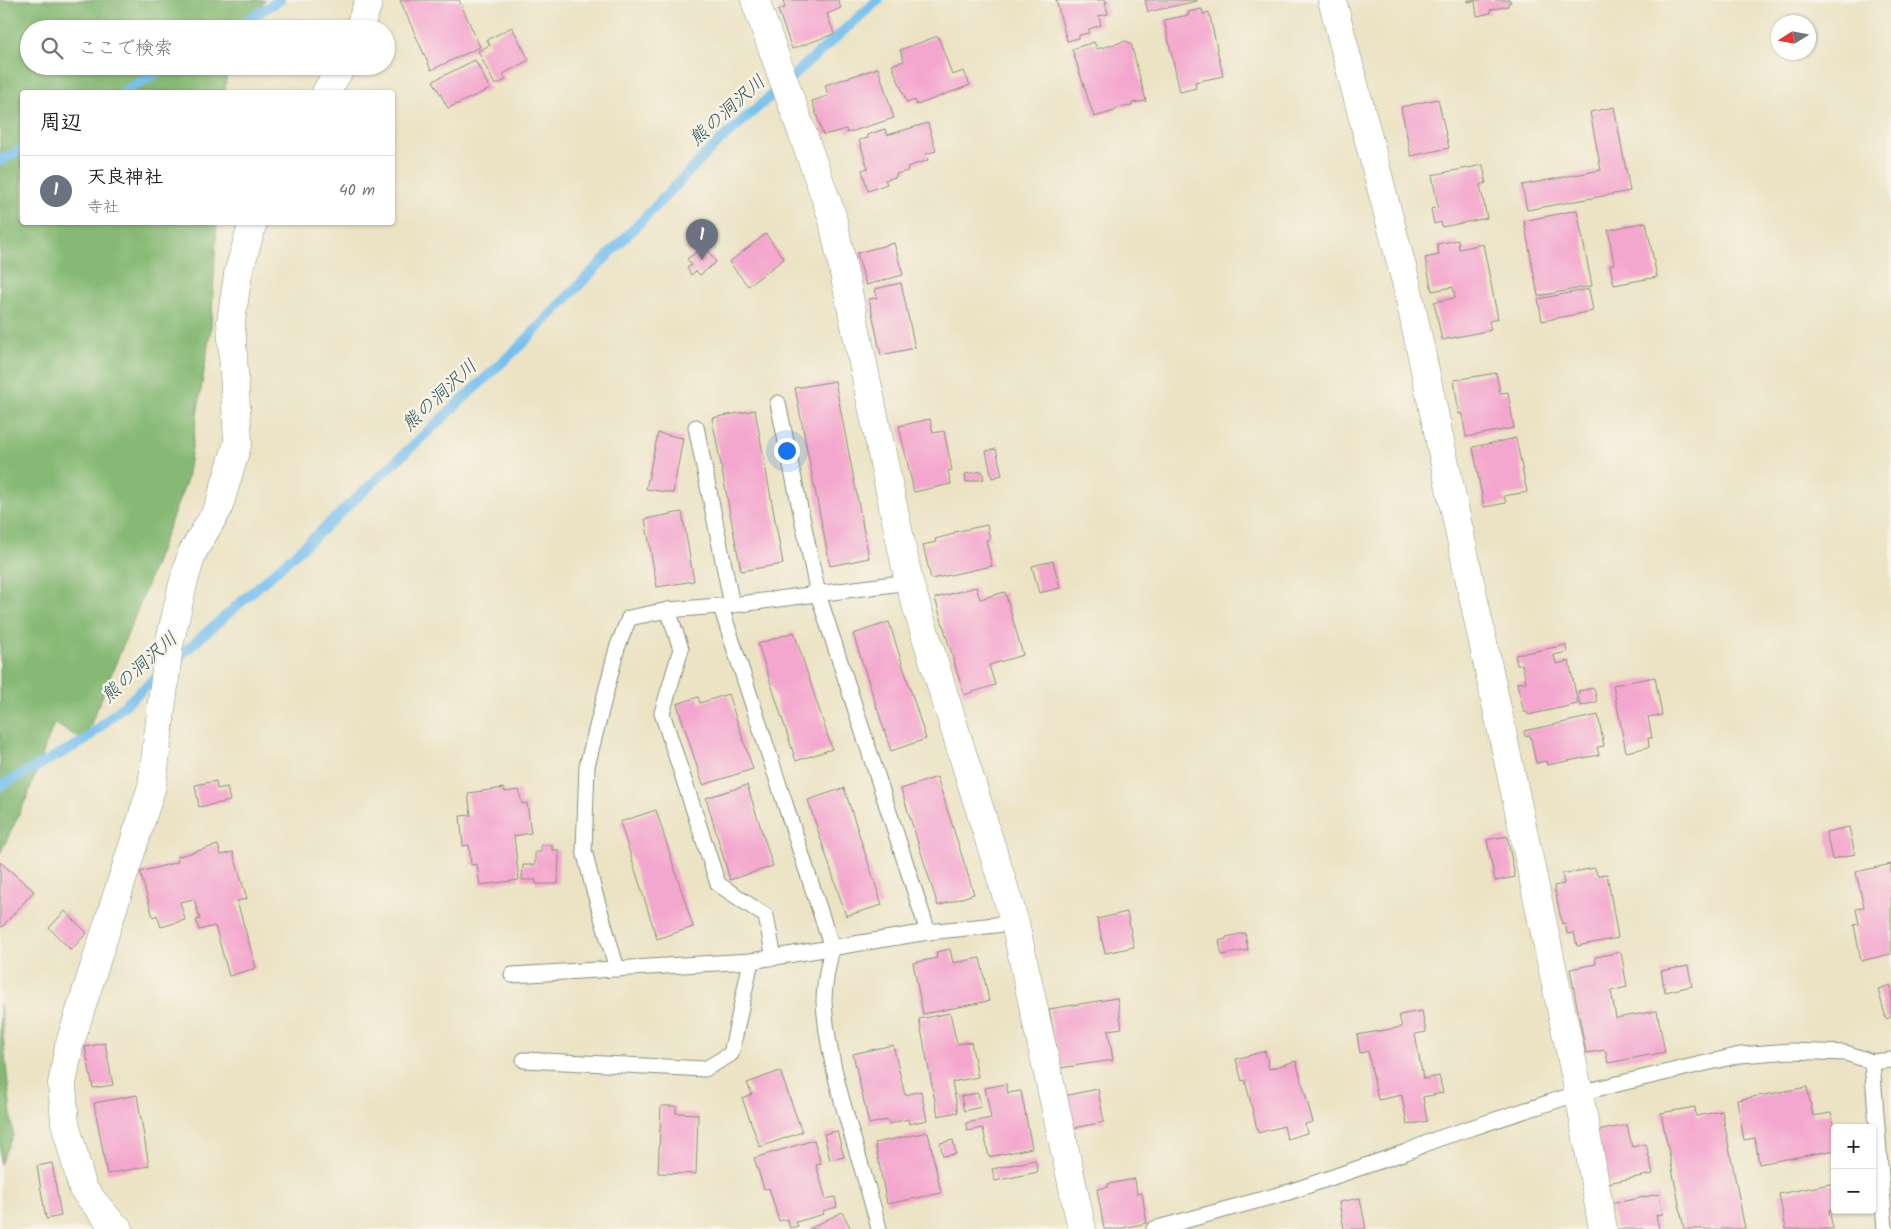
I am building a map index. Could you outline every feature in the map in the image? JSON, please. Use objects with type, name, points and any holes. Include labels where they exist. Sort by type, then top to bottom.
[{"type":"street","points":[[362,20],[369,0]]},
{"type":"street","points":[[755,0],[832,216],[909,582],[1015,923],[1082,1229]]},
{"type":"street","points":[[1332,0],[1407,286],[1579,1093],[1603,1229]]},
{"type":"street","points":[[327,90],[336,75]]},
{"type":"street","points":[[119,1229],[113,1225],[83,1189],[65,1123],[62,1084],[69,1046],[152,786],[162,717],[169,645],[182,584],[192,553],[218,508],[238,442],[231,322],[238,274],[252,225]]},
{"type":"lane","points":[[778,403],[818,594],[928,932]]},
{"type":"lane","points":[[696,427],[726,606],[832,948],[824,1001],[832,1058],[879,1229]]},
{"type":"lane","points":[[617,968],[584,850],[587,766],[617,648],[629,618],[668,610],[726,606],[909,582]]},
{"type":"lane","points":[[668,610],[681,649],[662,713],[718,884],[766,916],[774,958]]},
{"type":"lane","points":[[512,976],[752,961],[928,932],[1015,923]]},
{"type":"lane","points":[[524,1060],[705,1069],[731,1054],[752,961]]},
{"type":"lane","points":[[1154,1229],[1289,1192],[1406,1152],[1437,1138],[1579,1093],[1740,1055],[1791,1051],[1846,1053],[1872,1062],[1891,1060]]},
{"type":"lane","points":[[1872,1062],[1885,1229]]},
{"type":"green space","points":[[0,0],[265,0],[251,20],[20,20],[20,75],[226,75],[225,90],[20,90],[20,225],[217,225],[211,327],[187,479],[137,611],[84,741],[54,723],[27,797],[0,854]]},
{"type":"green space","points":[[0,1004],[13,1135],[0,1164]]},
{"type":"building","points":[[400,0],[459,0],[480,47],[431,70]]},
{"type":"building","points":[[783,0],[838,0],[841,8],[827,14],[834,34],[792,49],[778,10],[785,8]]},
{"type":"building","points":[[1056,0],[1106,0],[1108,14],[1099,16],[1101,25],[1089,29],[1089,33],[1079,35],[1079,38],[1067,41]]},
{"type":"building","points":[[1145,0],[1197,0],[1197,1],[1148,12]]},
{"type":"building","points":[[1468,0],[1510,0],[1511,2],[1508,3],[1508,6],[1490,10],[1491,13],[1477,16],[1475,1],[1468,2]]},
{"type":"building","points":[[1202,9],[1203,14],[1209,12],[1223,76],[1195,82],[1196,88],[1180,92],[1164,20],[1189,15],[1188,12]]},
{"type":"building","points":[[512,27],[529,60],[503,74],[506,80],[495,85],[478,51],[490,45],[487,40]]},
{"type":"building","points":[[938,36],[952,75],[964,71],[970,85],[917,105],[915,100],[907,103],[892,65],[904,61],[900,50]]},
{"type":"building","points":[[1126,41],[1131,44],[1146,101],[1132,103],[1132,106],[1116,108],[1115,111],[1094,117],[1072,49],[1094,42],[1097,49]]},
{"type":"building","points":[[475,60],[490,89],[448,108],[433,81]]},
{"type":"building","points":[[878,68],[894,118],[847,133],[846,129],[823,135],[812,101],[828,96],[825,85]]},
{"type":"building","points":[[1438,99],[1449,148],[1411,156],[1401,107]]},
{"type":"building","points":[[1614,107],[1630,191],[1527,210],[1522,185],[1601,170],[1590,112]]},
{"type":"building","points":[[928,123],[936,151],[926,154],[928,160],[907,167],[908,171],[896,174],[896,177],[885,180],[887,184],[868,191],[862,170],[868,168],[859,140],[868,138],[867,135],[885,129],[887,135]]},
{"type":"building","points":[[1483,165],[1486,183],[1480,185],[1487,218],[1442,227],[1441,222],[1434,224],[1431,209],[1438,207],[1432,175]]},
{"type":"building","points":[[1577,210],[1592,286],[1538,296],[1524,221]]},
{"type":"building","points":[[1646,222],[1657,277],[1614,285],[1610,265],[1614,264],[1608,230]]},
{"type":"building","points":[[766,234],[784,259],[748,286],[729,262]]},
{"type":"building","points":[[1458,240],[1459,249],[1483,244],[1498,319],[1489,321],[1491,330],[1442,340],[1434,302],[1455,298],[1453,287],[1432,291],[1425,258],[1439,255],[1437,244]]},
{"type":"building","points":[[894,243],[903,275],[866,285],[857,253]]},
{"type":"building","points":[[705,246],[716,262],[700,275],[696,271],[691,275],[687,268],[692,265],[687,259]]},
{"type":"building","points":[[901,283],[915,348],[881,355],[869,299],[877,298],[875,289]]},
{"type":"building","points":[[1589,289],[1593,311],[1542,321],[1538,299]]},
{"type":"building","points":[[1496,373],[1500,393],[1508,392],[1514,428],[1466,437],[1462,414],[1459,414],[1454,380]]},
{"type":"building","points":[[835,381],[869,558],[830,566],[795,388]]},
{"type":"building","points":[[755,410],[783,564],[741,571],[712,418]]},
{"type":"building","points":[[930,419],[933,433],[944,431],[952,470],[948,471],[951,484],[914,492],[899,426]]},
{"type":"building","points":[[658,433],[683,438],[673,493],[646,489]]},
{"type":"building","points":[[1516,438],[1527,492],[1504,496],[1506,503],[1484,507],[1473,447]]},
{"type":"building","points":[[996,449],[1002,475],[992,478],[986,451]]},
{"type":"building","points":[[982,471],[984,479],[966,482],[965,474]]},
{"type":"building","points":[[682,512],[694,581],[657,587],[645,519]]},
{"type":"building","points":[[987,525],[990,539],[986,540],[992,566],[931,579],[923,545],[936,542],[935,539],[954,534],[954,532]]},
{"type":"building","points":[[1053,561],[1060,588],[1039,593],[1032,566]]},
{"type":"building","points":[[976,587],[980,599],[1005,592],[1023,655],[989,665],[995,685],[964,695],[935,598]]},
{"type":"building","points":[[889,622],[926,739],[891,751],[853,634]]},
{"type":"building","points":[[794,632],[832,749],[796,761],[758,644]]},
{"type":"building","points":[[1566,645],[1567,652],[1554,655],[1556,664],[1569,661],[1578,704],[1528,715],[1527,712],[1524,712],[1517,683],[1526,682],[1522,664],[1517,665],[1515,655]]},
{"type":"building","points":[[1655,677],[1662,715],[1648,717],[1652,738],[1648,738],[1649,747],[1626,752],[1613,685]]},
{"type":"building","points":[[1594,688],[1597,702],[1580,706],[1578,691]]},
{"type":"building","points":[[728,694],[753,769],[703,785],[677,704],[698,697],[700,703]]},
{"type":"building","points":[[1598,715],[1604,746],[1597,747],[1599,755],[1547,765],[1546,761],[1536,763],[1530,735],[1525,736],[1524,731]]},
{"type":"building","points":[[937,777],[974,894],[938,906],[901,789]]},
{"type":"building","points":[[216,781],[217,789],[227,787],[230,801],[199,807],[195,785]]},
{"type":"building","points":[[747,785],[773,866],[730,880],[706,798]]},
{"type":"building","points":[[504,788],[505,792],[519,790],[522,804],[527,803],[531,833],[514,836],[519,880],[480,885],[477,864],[471,865],[469,845],[463,846],[460,816],[471,815],[468,793]]},
{"type":"building","points":[[844,788],[882,905],[846,916],[808,800]]},
{"type":"building","points":[[656,810],[693,927],[657,939],[620,822]]},
{"type":"building","points":[[1849,827],[1855,854],[1832,859],[1826,832]]},
{"type":"building","points":[[1507,836],[1515,877],[1495,881],[1487,840]]},
{"type":"building","points":[[218,845],[221,855],[233,852],[247,899],[237,901],[256,968],[229,976],[215,926],[199,930],[196,920],[200,919],[194,899],[180,902],[185,920],[161,927],[157,915],[153,917],[140,872],[178,862],[176,857]]},
{"type":"building","points":[[541,845],[552,845],[552,850],[559,850],[558,884],[536,884],[536,880],[522,880],[523,865],[535,865],[535,852],[541,852]]},
{"type":"building","points":[[0,862],[34,891],[2,927],[0,926]]},
{"type":"building","points":[[1891,864],[1891,954],[1861,961],[1854,925],[1859,924],[1856,909],[1864,907],[1856,872]]},
{"type":"building","points":[[1595,868],[1597,875],[1607,874],[1618,938],[1577,946],[1574,933],[1567,934],[1565,923],[1562,924],[1554,886],[1564,884],[1562,874]]},
{"type":"building","points":[[65,911],[87,933],[71,950],[49,928]]},
{"type":"building","points":[[1127,912],[1134,947],[1105,953],[1097,919]]},
{"type":"building","points":[[1245,933],[1248,950],[1222,955],[1219,941],[1226,939],[1226,937]]},
{"type":"building","points":[[950,949],[953,963],[980,958],[989,1001],[923,1014],[913,963],[937,958],[936,952]]},
{"type":"building","points":[[1621,952],[1627,987],[1611,991],[1616,1018],[1657,1011],[1665,1052],[1608,1063],[1605,1050],[1586,1053],[1570,969],[1596,964],[1595,957]]},
{"type":"building","points":[[1688,966],[1692,986],[1665,992],[1661,971]]},
{"type":"building","points":[[1891,985],[1891,1017],[1886,1019],[1878,989]]},
{"type":"building","points":[[1117,998],[1122,1028],[1108,1030],[1113,1060],[1060,1068],[1049,1009]]},
{"type":"building","points":[[1422,1011],[1426,1032],[1415,1034],[1423,1079],[1439,1076],[1443,1093],[1423,1097],[1427,1121],[1407,1125],[1402,1095],[1378,1100],[1368,1051],[1360,1053],[1357,1035],[1402,1027],[1399,1015]]},
{"type":"building","points":[[950,1013],[957,1044],[971,1042],[978,1077],[952,1082],[958,1112],[938,1116],[919,1019]]},
{"type":"building","points":[[105,1043],[113,1085],[93,1088],[85,1047]]},
{"type":"building","points":[[893,1045],[905,1095],[921,1091],[927,1120],[909,1124],[908,1119],[889,1124],[888,1120],[869,1124],[853,1054]]},
{"type":"building","points":[[1265,1051],[1269,1069],[1296,1061],[1313,1122],[1305,1124],[1307,1133],[1287,1139],[1284,1126],[1258,1133],[1245,1080],[1242,1081],[1236,1059]]},
{"type":"building","points":[[780,1071],[802,1132],[760,1147],[742,1098],[752,1094],[747,1083]]},
{"type":"building","points":[[1006,1084],[1008,1093],[1021,1091],[1032,1148],[989,1157],[983,1128],[967,1131],[966,1123],[991,1118],[985,1088]]},
{"type":"building","points":[[1807,1087],[1813,1116],[1831,1113],[1833,1124],[1831,1124],[1831,1151],[1759,1164],[1755,1138],[1744,1140],[1737,1100]]},
{"type":"building","points":[[1098,1089],[1104,1122],[1069,1129],[1063,1096]]},
{"type":"building","points":[[978,1093],[981,1107],[964,1111],[961,1096]]},
{"type":"building","points":[[137,1095],[149,1166],[107,1174],[94,1103]]},
{"type":"building","points":[[661,1106],[676,1106],[676,1113],[698,1114],[696,1174],[658,1173]]},
{"type":"building","points":[[1695,1107],[1696,1116],[1722,1111],[1745,1229],[1684,1229],[1661,1113]]},
{"type":"building","points":[[1627,1125],[1632,1147],[1646,1144],[1653,1174],[1607,1183],[1597,1131]]},
{"type":"building","points":[[837,1131],[844,1157],[830,1160],[824,1134]]},
{"type":"building","points":[[928,1132],[941,1193],[887,1204],[875,1143]]},
{"type":"building","points":[[814,1140],[821,1164],[816,1165],[826,1199],[835,1197],[837,1207],[823,1211],[824,1214],[796,1222],[798,1226],[790,1228],[787,1219],[779,1221],[769,1188],[764,1189],[754,1158]]},
{"type":"building","points":[[953,1140],[956,1154],[943,1156],[940,1143]]},
{"type":"building","points":[[1035,1160],[1038,1172],[995,1181],[992,1169]]},
{"type":"building","points":[[52,1163],[61,1216],[46,1219],[37,1166]]},
{"type":"building","points":[[1135,1179],[1137,1194],[1142,1193],[1147,1223],[1118,1229],[1104,1229],[1097,1189],[1108,1187],[1108,1184]]},
{"type":"building","points":[[1831,1184],[1831,1210],[1829,1210],[1833,1229],[1786,1229],[1779,1194]]},
{"type":"building","points":[[1659,1194],[1663,1214],[1656,1215],[1659,1229],[1616,1229],[1610,1204]]},
{"type":"building","points":[[1360,1198],[1366,1229],[1344,1229],[1339,1202]]},
{"type":"building","points":[[842,1212],[851,1229],[809,1229]]},
{"type":"waterway","points":[[247,20],[280,0]]},
{"type":"waterway","name":"熊の洞沢川","points":[[172,663],[320,532],[522,344],[711,149],[878,0]]},
{"type":"waterway","points":[[127,90],[153,75]]},
{"type":"waterway","points":[[0,161],[20,150]]},
{"type":"waterway","name":"熊の洞沢川","points":[[0,786],[84,741],[160,674]]},
{"type":"place","name":"天良神社","points":[[702,260]]}]
